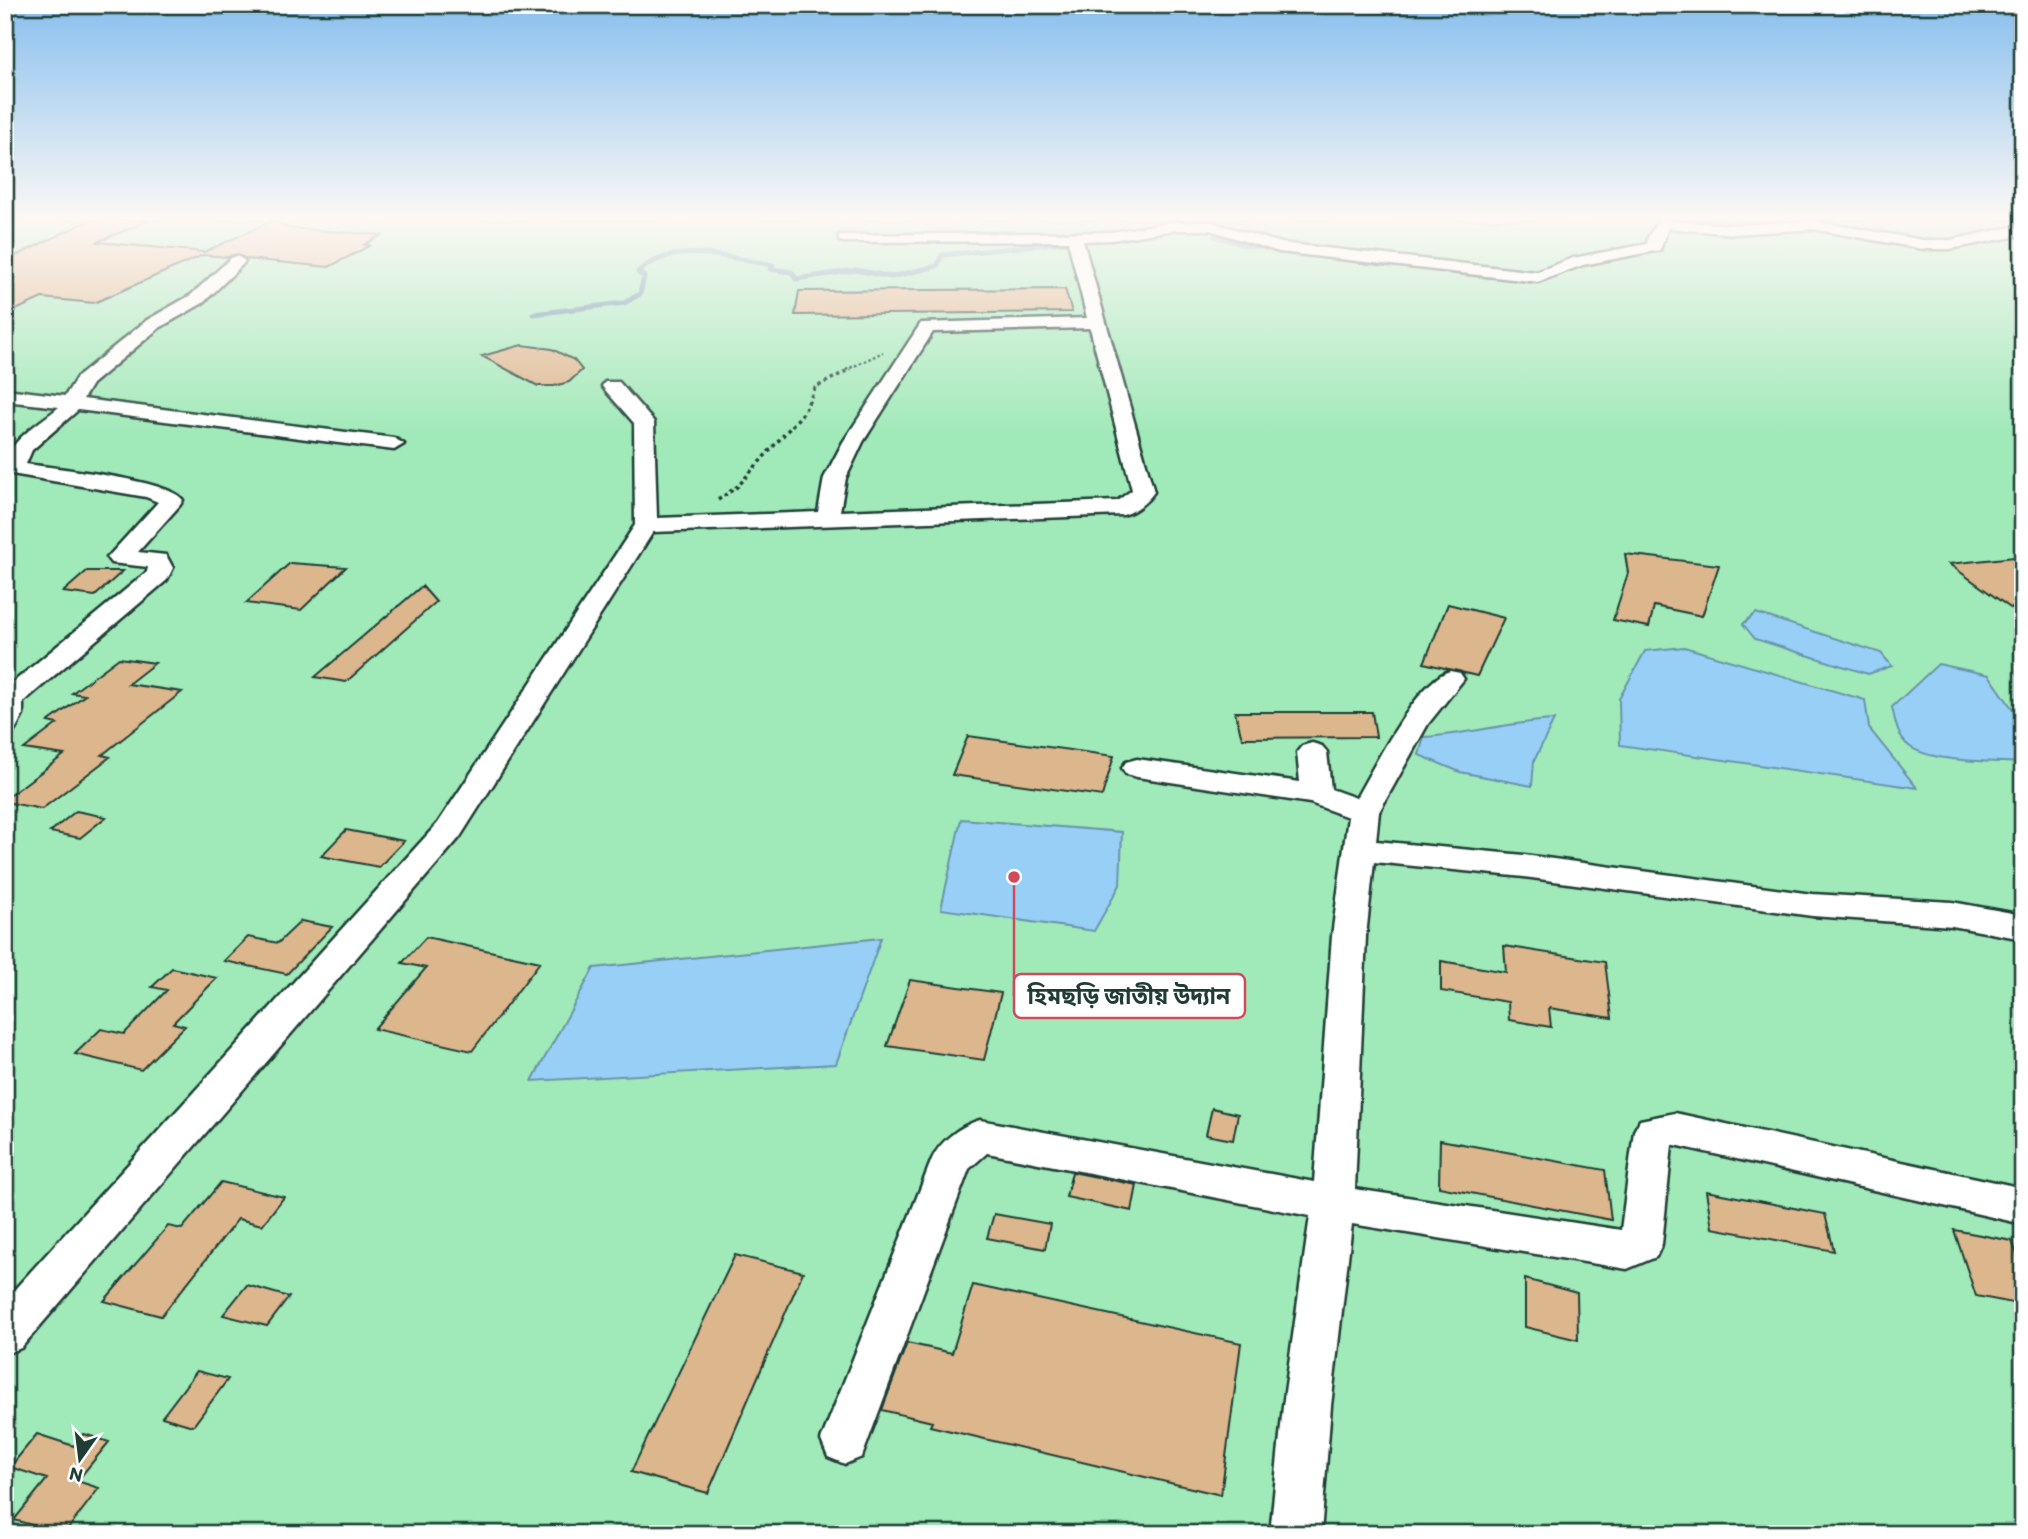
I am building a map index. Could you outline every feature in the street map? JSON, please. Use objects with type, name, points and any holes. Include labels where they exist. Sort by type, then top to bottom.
[{"type":"street","points":[[5,724],[9,715],[9,700],[158,575],[161,568],[158,560],[119,558],[172,500],[152,491],[60,478],[15,468],[23,447],[67,411],[84,381],[153,324],[205,292]]},
{"type":"street","points":[[646,525],[1122,508],[1143,492],[1090,292]]},
{"type":"street","points":[[828,517],[835,478],[853,442],[927,327],[1099,323]]},
{"type":"street","points":[[5,1333],[449,830],[646,525],[644,422],[612,386]]},
{"type":"street","points":[[5,395],[394,444]]},
{"type":"street","points":[[1295,1534],[1307,1406],[1333,1203],[1349,936],[1364,812],[1415,721],[1450,679]]},
{"type":"street","points":[[1312,752],[1316,793]]},
{"type":"street","points":[[1137,768],[1316,793],[1364,812]]},
{"type":"street","points":[[1359,850],[1524,866],[1812,905],[1952,914],[2023,927]]},
{"type":"street","points":[[845,1440],[952,1159],[980,1136],[1333,1203],[1627,1250],[1641,1244],[1654,1131],[1675,1129],[2023,1206]]},
{"type":"path","points":[[686,523],[738,486],[804,412],[808,397],[826,377],[849,369],[865,357],[918,341]]},
{"type":"green space","points":[[5,292],[2023,292],[2023,1534],[5,1534]]},
{"type":"water","points":[[1756,613],[1881,653],[1892,666],[1868,674],[1755,639],[1743,624]]},
{"type":"water","points":[[1684,647],[1865,700],[1869,728],[1917,788],[1620,745],[1619,699],[1645,651]]},
{"type":"water","points":[[1938,664],[1989,675],[2023,724],[2023,763],[1932,756],[1919,752],[1905,742],[1897,728],[1892,707]]},
{"type":"water","points":[[1554,720],[1534,761],[1532,786],[1460,772],[1419,755],[1424,737]]},
{"type":"water","points":[[961,819],[1122,832],[1120,885],[1094,931],[941,909]]},
{"type":"water","points":[[881,938],[836,1064],[532,1081],[594,968]]},
{"type":"building","points":[[5,292],[119,292],[94,303],[42,298],[5,315]]},
{"type":"building","points":[[799,292],[1066,292],[1072,312],[795,315]]},
{"type":"building","points":[[522,345],[552,349],[574,360],[582,370],[569,382],[538,386],[482,356]]},
{"type":"building","points":[[1625,554],[1719,565],[1702,616],[1654,606],[1649,627],[1613,620],[1628,573]]},
{"type":"building","points":[[2023,556],[2023,617],[1949,564]]},
{"type":"building","points":[[290,563],[346,567],[301,610],[246,603]]},
{"type":"building","points":[[87,571],[123,571],[95,596],[63,592]]},
{"type":"building","points":[[422,586],[436,602],[346,682],[315,677]]},
{"type":"building","points":[[1448,604],[1504,618],[1477,676],[1424,663]]},
{"type":"building","points":[[119,658],[155,663],[128,684],[182,692],[102,755],[110,757],[42,809],[5,802],[5,799],[64,755],[24,749],[57,724],[48,722],[85,695],[72,693]]},
{"type":"building","points":[[1235,712],[1372,712],[1376,737],[1242,738]]},
{"type":"building","points":[[968,736],[1114,756],[1102,796],[952,775]]},
{"type":"building","points":[[76,811],[106,817],[80,838],[50,832]]},
{"type":"building","points":[[346,830],[404,841],[379,867],[321,856]]},
{"type":"building","points":[[301,921],[332,927],[287,974],[224,961],[248,937],[278,943]]},
{"type":"building","points":[[426,937],[540,962],[472,1051],[374,1029],[426,968],[402,963]]},
{"type":"building","points":[[1504,946],[1605,962],[1612,1018],[1549,1008],[1551,1027],[1509,1020],[1508,1002],[1441,991],[1441,961],[1506,972]]},
{"type":"building","points":[[172,968],[217,978],[173,1023],[185,1026],[141,1070],[75,1054],[101,1029],[124,1034],[167,990],[152,987]]},
{"type":"building","points":[[910,980],[1001,993],[984,1060],[887,1046]]},
{"type":"building","points":[[1212,1108],[1238,1114],[1233,1140],[1206,1135]]},
{"type":"building","points":[[1440,1140],[1605,1170],[1611,1220],[1439,1187]]},
{"type":"building","points":[[1072,1172],[1137,1185],[1132,1211],[1066,1197]]},
{"type":"building","points":[[221,1182],[284,1197],[262,1225],[238,1219],[161,1316],[104,1301],[168,1226],[182,1229]]},
{"type":"building","points":[[1706,1191],[1825,1214],[1834,1251],[1712,1228]]},
{"type":"building","points":[[994,1214],[1050,1224],[1045,1249],[987,1238]]},
{"type":"building","points":[[1954,1230],[2012,1241],[2023,1271],[2023,1305],[1976,1296]]},
{"type":"building","points":[[735,1255],[803,1272],[708,1493],[631,1472]]},
{"type":"building","points":[[1525,1279],[1577,1293],[1578,1340],[1525,1327]]},
{"type":"building","points":[[247,1285],[289,1297],[267,1326],[223,1315]]},
{"type":"building","points":[[973,1285],[1241,1343],[1221,1495],[930,1426],[932,1422],[882,1410],[907,1343],[952,1353]]},
{"type":"building","points":[[197,1371],[228,1379],[193,1426],[162,1417]]},
{"type":"building","points":[[37,1434],[74,1446],[84,1434],[109,1442],[77,1481],[99,1488],[64,1534],[14,1520],[47,1479],[10,1467]]},
{"type":"waterway","points":[[533,314],[624,303],[641,292]]},
{"type":"place","name":"হিমছড়ি জাতীয় উদ্যান","points":[[1014,877]]}]
